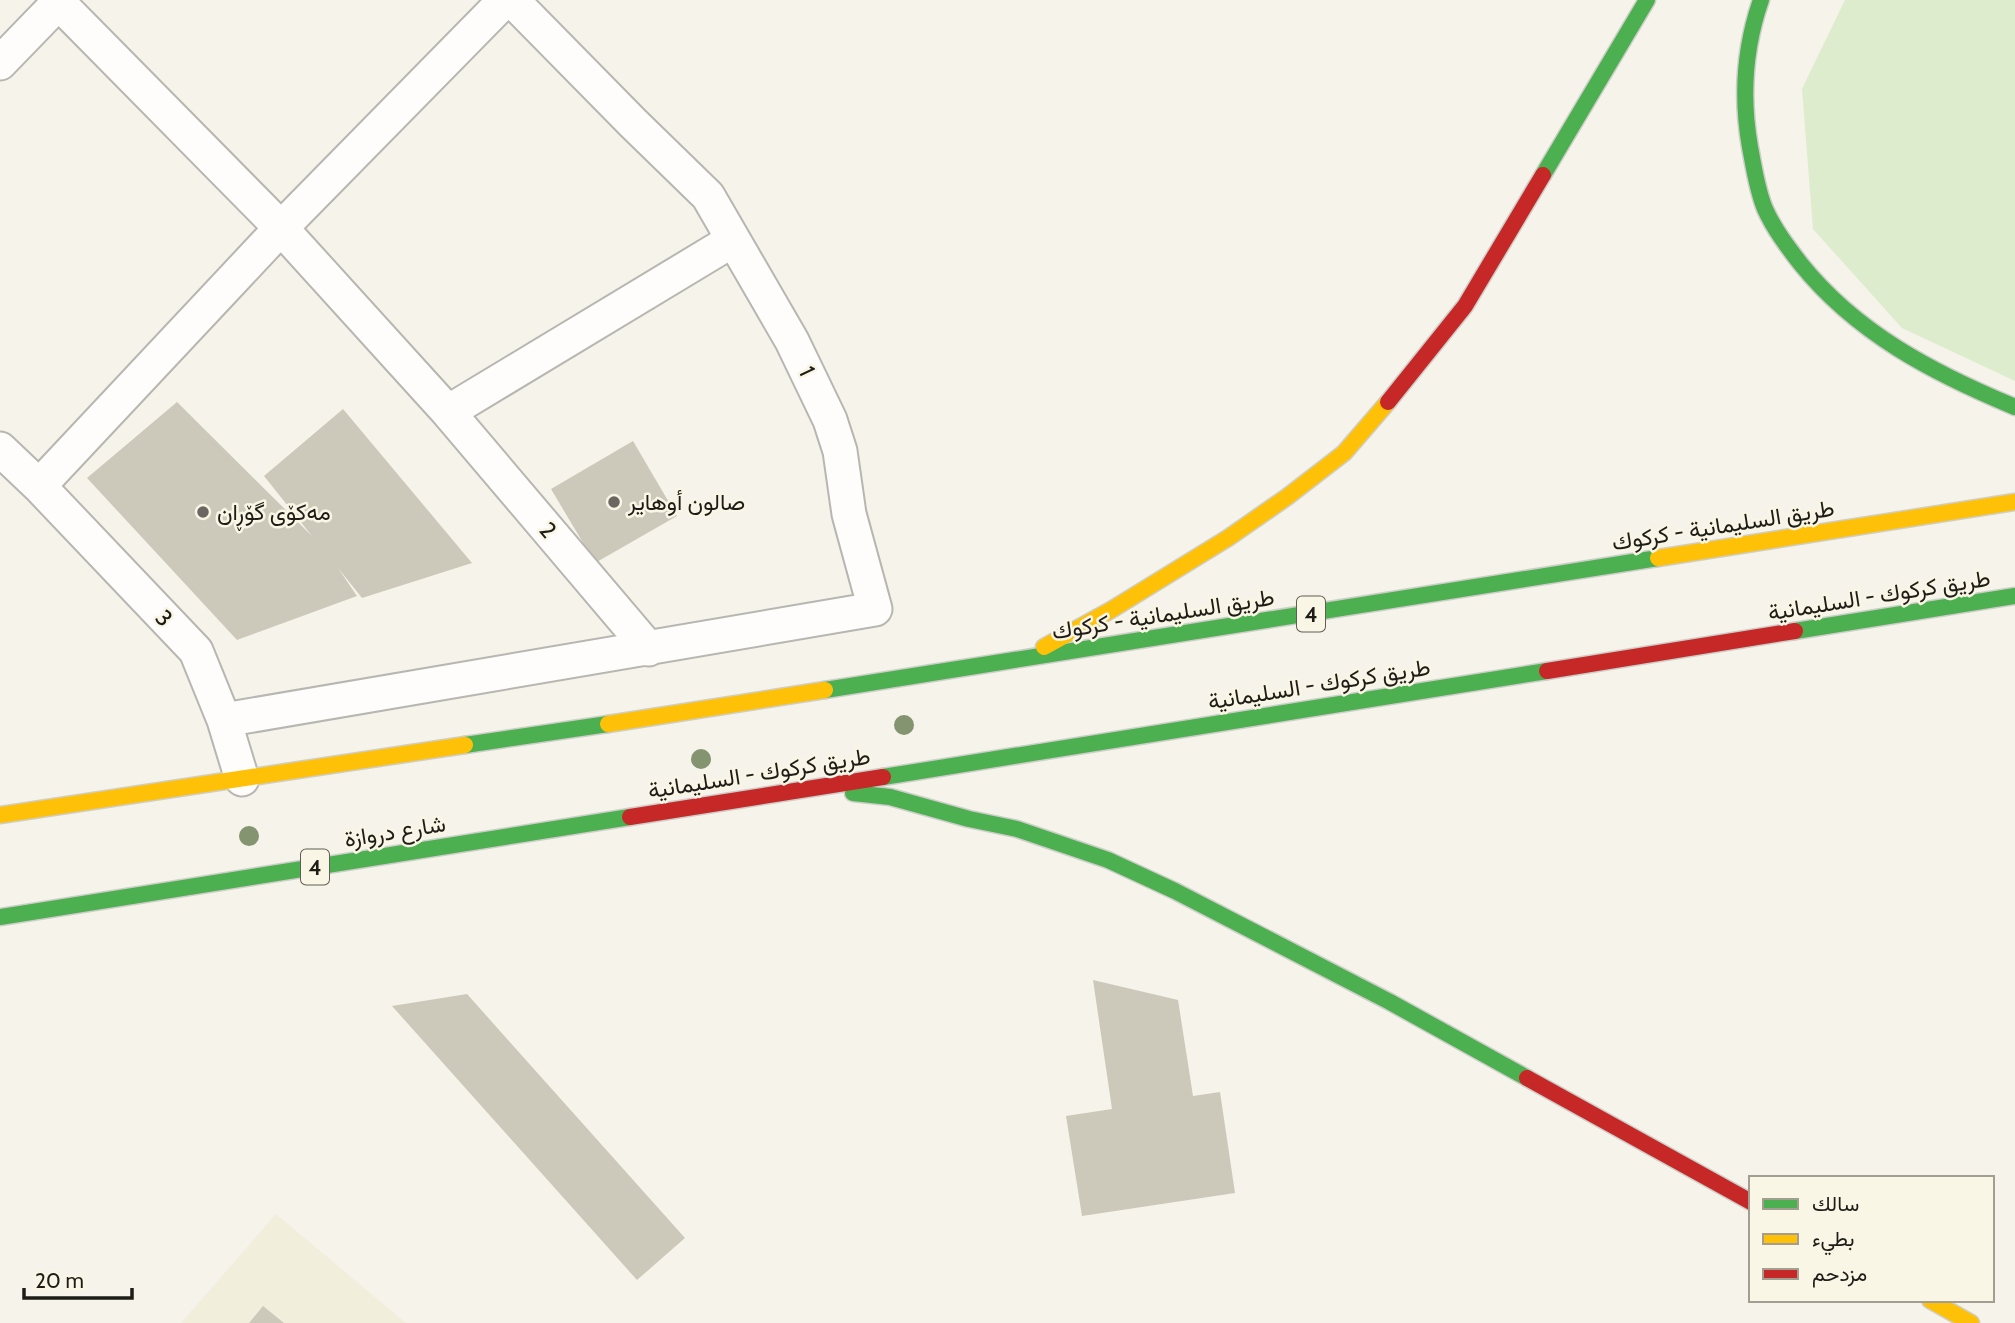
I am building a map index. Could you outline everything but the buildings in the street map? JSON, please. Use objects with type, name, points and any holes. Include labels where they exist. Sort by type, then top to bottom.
[{"type":"main road","points":[[1020,660],[1183,567],[1287,497],[1344,453],[1465,306],[1647,0]]},
{"type":"main road","points":[[1761,0],[1755,15],[1744,67],[1745,123],[1762,201],[1778,233],[1805,271],[1835,303],[1875,336],[1926,368],[2015,407]]},
{"type":"main road","name":"طريق السليمانية - كركوك","points":[[242,779],[1020,660],[2015,502]]},
{"type":"main road","name":"طريق كركوك - السليمانية","points":[[630,817],[2015,596]]},
{"type":"main road","name":"4","points":[[0,815],[242,779]]},
{"type":"main road","points":[[809,789],[890,797],[1017,829],[1108,860],[1175,891],[1390,1002],[1749,1201]]},
{"type":"main road","name":"شارع دروازة","points":[[0,917],[630,817]]},
{"type":"main road","points":[[1934,1302],[1971,1323]]},
{"type":"street","points":[[38,486],[281,228],[505,0]]},
{"type":"street","name":"1","points":[[512,0],[633,124],[708,196],[792,341],[830,419],[840,451],[849,514],[875,609],[649,649]]},
{"type":"street","points":[[0,63],[59,1]]},
{"type":"street","name":"2","points":[[59,1],[281,228],[448,412],[649,649]]},
{"type":"street","points":[[448,412],[733,240]]},
{"type":"street","name":"3","points":[[0,449],[196,651],[224,720],[242,779]]},
{"type":"street","points":[[224,720],[649,649]]},
{"type":"shaded area","points":[[276,1214],[406,1323],[181,1323]]},
{"type":"green space","points":[[1845,0],[2015,0],[2015,381],[1902,328],[1813,229],[1802,89]]},
{"type":"traffic: fast","points":[[1543,175],[1647,0]]},
{"type":"traffic: fast","points":[[1761,0],[1751,36],[1746,73],[1747,128],[1758,187],[1765,209],[1777,230],[1822,288],[1871,330],[1926,365],[2015,407]]},
{"type":"traffic: fast","points":[[825,690],[1658,558]]},
{"type":"traffic: fast","points":[[1795,631],[2015,596]]},
{"type":"traffic: fast","points":[[883,777],[1547,671]]},
{"type":"traffic: fast","points":[[465,745],[608,724]]},
{"type":"traffic: fast","points":[[853,793],[890,797],[1017,829],[1108,860],[1175,891],[1390,1002],[1527,1078]]},
{"type":"traffic: fast","points":[[0,917],[630,817]]},
{"type":"traffic: slow","points":[[1044,647],[1111,610],[1228,538],[1287,497],[1344,453],[1388,402]]},
{"type":"traffic: slow","points":[[1658,558],[2015,502]]},
{"type":"traffic: slow","points":[[608,724],[825,690]]},
{"type":"traffic: slow","points":[[0,815],[465,745]]},
{"type":"traffic: slow","points":[[1934,1302],[1971,1323]]},
{"type":"traffic: jam","points":[[1388,402],[1465,306],[1543,175]]},
{"type":"traffic: jam","points":[[1547,671],[1795,631]]},
{"type":"traffic: jam","points":[[630,817],[883,777]]},
{"type":"traffic: jam","points":[[1527,1078],[1749,1201]]},
{"type":"place","name":"صالون أوهاير","points":[[614,502]]},
{"type":"place","name":"مەکۆی گۆڕان","points":[[203,512]]}]
